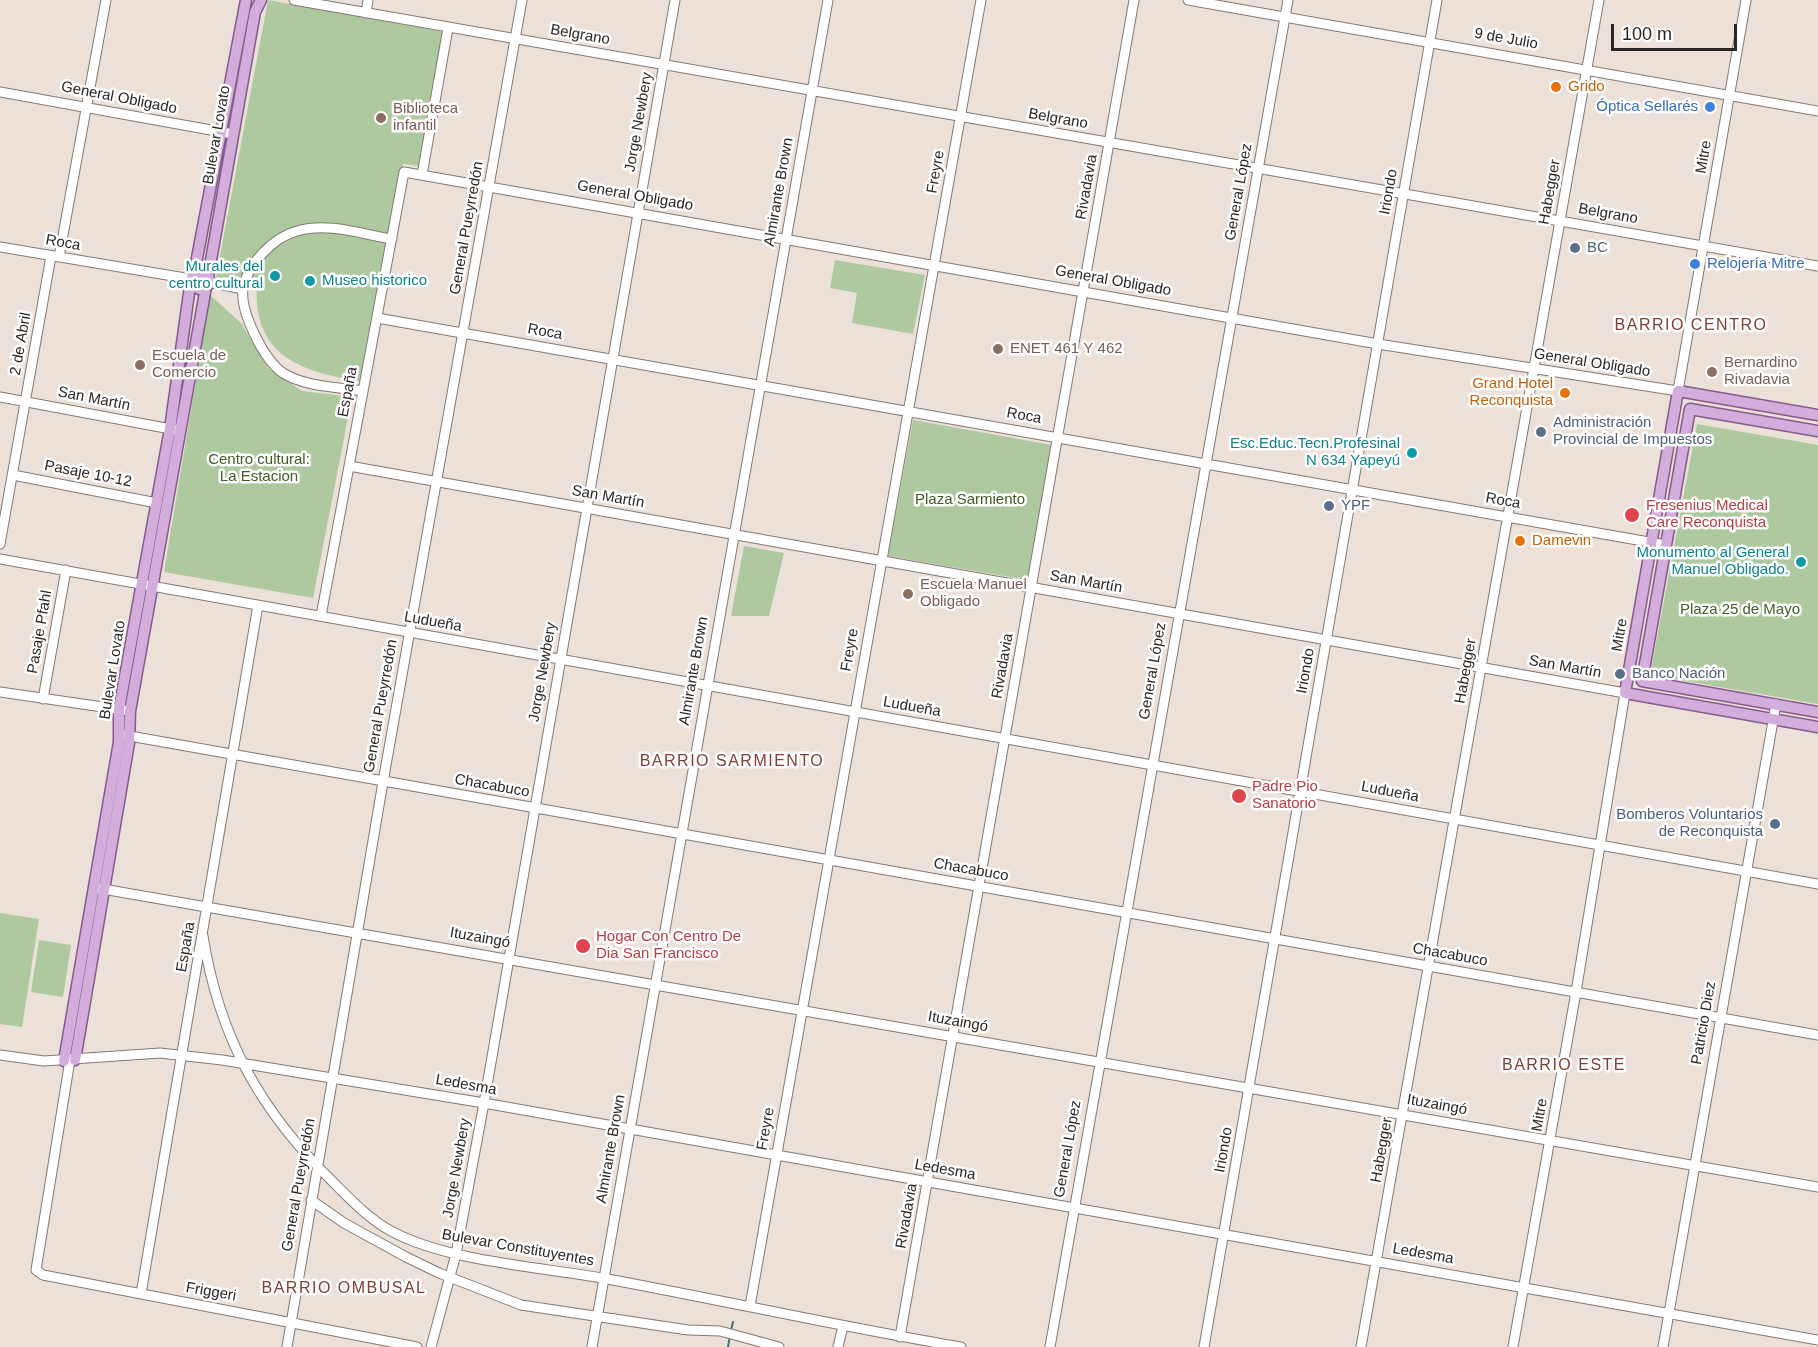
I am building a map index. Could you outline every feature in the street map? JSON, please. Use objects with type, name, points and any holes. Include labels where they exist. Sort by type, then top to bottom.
[{"type":"main road","name":"Bulevar Lovato","points":[[70,1060],[124,735],[124,710],[192,279],[246,0]]},
{"type":"main road","name":"Bulevar Lovato","points":[[124,710],[154,585],[255,12],[261,0]]},
{"type":"main road","name":"Roca","points":[[200,272],[208,282],[199,290],[192,279],[200,272]]},
{"type":"main road","name":"General Obligado","points":[[1678,392],[1818,415]]},
{"type":"main road","name":"Mitre","points":[[1625,693],[1678,392]]},
{"type":"main road","name":"Mitre","points":[[1776,704],[1642,681],[1690,409],[1818,431]]},
{"type":"main road","name":"San Martín","points":[[1625,693],[1818,727]]},
{"type":"main road","points":[[1776,704],[1818,712]]},
{"type":"street","name":"2 de Abril","points":[[0,544],[26,401],[88,107],[106,0]]},
{"type":"street","name":"Belgrano","points":[[294,0],[1818,266]]},
{"type":"street","points":[[366,13],[368,0]]},
{"type":"street","name":"General Pueyrredón","points":[[287,1347],[383,782],[522,0]]},
{"type":"street","name":"Jorge Newbery","points":[[431,1347],[456,1254],[484,1103],[675,0]]},
{"type":"street","name":"Almirante Brown","points":[[592,1347],[828,0]]},
{"type":"street","name":"Freyre","points":[[750,1306],[981,0]]},
{"type":"street","name":"Rivadavia","points":[[900,1337],[929,1182],[1134,0]]},
{"type":"street","name":"9 de Julio","points":[[1188,0],[1818,111]]},
{"type":"street","name":"General López","points":[[1050,1347],[1151,765],[1288,0]]},
{"type":"street","name":"Iriondo","points":[[1204,1347],[1437,0]]},
{"type":"street","name":"Habegger","points":[[1360,1347],[1377,1262],[1599,0]]},
{"type":"street","name":"Mitre","points":[[1678,392],[1746,0]]},
{"type":"street","points":[[422,175],[448,28]]},
{"type":"street","name":"General Obligado","points":[[0,92],[233,134]]},
{"type":"street","name":"General Obligado","points":[[404,172],[1378,344],[1678,392]]},
{"type":"street","name":"España","points":[[321,616],[404,172]]},
{"type":"street","points":[[363,391],[298,380],[281,372],[260,347],[248,315],[243,289],[255,263],[267,248],[298,230],[329,228],[392,239]]},
{"type":"street","name":"Roca","points":[[0,247],[192,279]]},
{"type":"street","name":"Roca","points":[[208,282],[243,289]]},
{"type":"street","name":"Roca","points":[[377,318],[1666,545]]},
{"type":"street","name":"San Martín","points":[[0,397],[182,431]]},
{"type":"street","name":"San Martín","points":[[349,466],[1625,693]]},
{"type":"street","name":"Pasaje 10-12","points":[[13,475],[157,503]]},
{"type":"street","name":"Ludueña","points":[[0,559],[1818,884]]},
{"type":"street","name":"Pasaje Pfahl","points":[[44,699],[66,570]]},
{"type":"street","name":"España","points":[[141,1294],[258,605]]},
{"type":"street","points":[[0,692],[124,710]]},
{"type":"street","name":"Mitre","points":[[1513,1347],[1551,1140],[1625,693]]},
{"type":"street","name":"Patricio Diez","points":[[1664,1347],[1776,704]]},
{"type":"street","name":"Chacabuco","points":[[124,735],[1818,1035]]},
{"type":"street","name":"Ituzaingó","points":[[98,888],[1818,1187]]},
{"type":"street","name":"Bulevar Constituyentes","points":[[203,936],[218,1007],[243,1064],[282,1125],[317,1167],[383,1226],[407,1239],[456,1254],[604,1279],[961,1347]]},
{"type":"street","name":"Ledesma","points":[[0,1054],[32,1060],[70,1060],[141,1052],[183,1055],[333,1078],[1817,1340]]},
{"type":"street","name":"Friggeri","points":[[70,1060],[36,1270],[43,1275],[417,1347]]},
{"type":"street","points":[[311,1200],[376,1241],[450,1277],[521,1305],[688,1330],[730,1333],[779,1347]]},
{"type":"street","points":[[838,1347],[843,1326]]},
{"type":"green space","points":[[268,0],[444,32],[420,166],[403,164],[360,381],[318,372],[284,356],[272,344],[263,328],[258,308],[257,284],[216,277]]},
{"type":"green space","points":[[835,260],[925,275],[913,334],[852,323],[857,293],[830,288]]},
{"type":"green space","name":"Centro cultural: La Estacion","points":[[210,295],[241,323],[268,368],[302,391],[352,397],[313,598],[164,572]]},
{"type":"green space","name":"Plaza Sarmiento","points":[[913,420],[1052,445],[1027,580],[888,556]]},
{"type":"green space","name":"Plaza 25 de Mayo","points":[[1697,424],[1818,445],[1818,704],[1650,675]]},
{"type":"green space","points":[[744,546],[784,553],[769,616],[731,616]]},
{"type":"green space","points":[[0,913],[39,919],[22,1027],[0,1024]]},
{"type":"green space","points":[[39,940],[71,945],[63,997],[31,992]]},
{"type":"waterway","points":[[731,1330],[733,1322]]},
{"type":"waterway","points":[[728,1347],[730,1335]]},
{"type":"place","name":"Grido","points":[[1556,87]]},
{"type":"place","name":"Óptica Sellarés","points":[[1710,107]]},
{"type":"place","name":"Biblioteca infantil","points":[[381,118]]},
{"type":"place","name":"BC","points":[[1575,248]]},
{"type":"place","name":"Relojería Mitre","points":[[1695,264]]},
{"type":"place","name":"Murales del centro cultural","points":[[275,276]]},
{"type":"place","name":"Museo historico","points":[[310,281]]},
{"type":"place","name":"ENET 461 Y 462","points":[[998,349]]},
{"type":"place","name":"Escuela de Comercio","points":[[140,365]]},
{"type":"place","name":"Bernardino Rivadavia","points":[[1712,372]]},
{"type":"place","name":"Grand Hotel Reconquista","points":[[1565,393]]},
{"type":"place","name":"Administración Provincial de Impuestos","points":[[1541,432]]},
{"type":"place","name":"Esc.Educ.Tecn.Profesinal N 634 Yapeyú","points":[[1412,453]]},
{"type":"place","name":"YPF","points":[[1329,506]]},
{"type":"place","name":"Fresenius Medical Care Reconquista","points":[[1632,515]]},
{"type":"place","name":"Damevin","points":[[1520,541]]},
{"type":"place","name":"Monumento al General Manuel Obligado.","points":[[1801,562]]},
{"type":"place","name":"Escuela Manuel Obligado","points":[[908,594]]},
{"type":"place","name":"Banco Nación","points":[[1620,674]]},
{"type":"place","name":"Padre Pio Sanatorio","points":[[1239,796]]},
{"type":"place","name":"Bomberos Voluntarios de Reconquista","points":[[1775,824]]},
{"type":"place","name":"Hogar Con Centro De Dia San Francisco","points":[[583,946]]},
{"type":"district","name":"BARRIO CENTRO","points":[[1691,326]]},
{"type":"district","name":"BARRIO SARMIENTO","points":[[732,762]]},
{"type":"district","name":"BARRIO ESTE","points":[[1564,1066]]},
{"type":"district","name":"BARRIO OMBUSAL","points":[[344,1289]]}]
